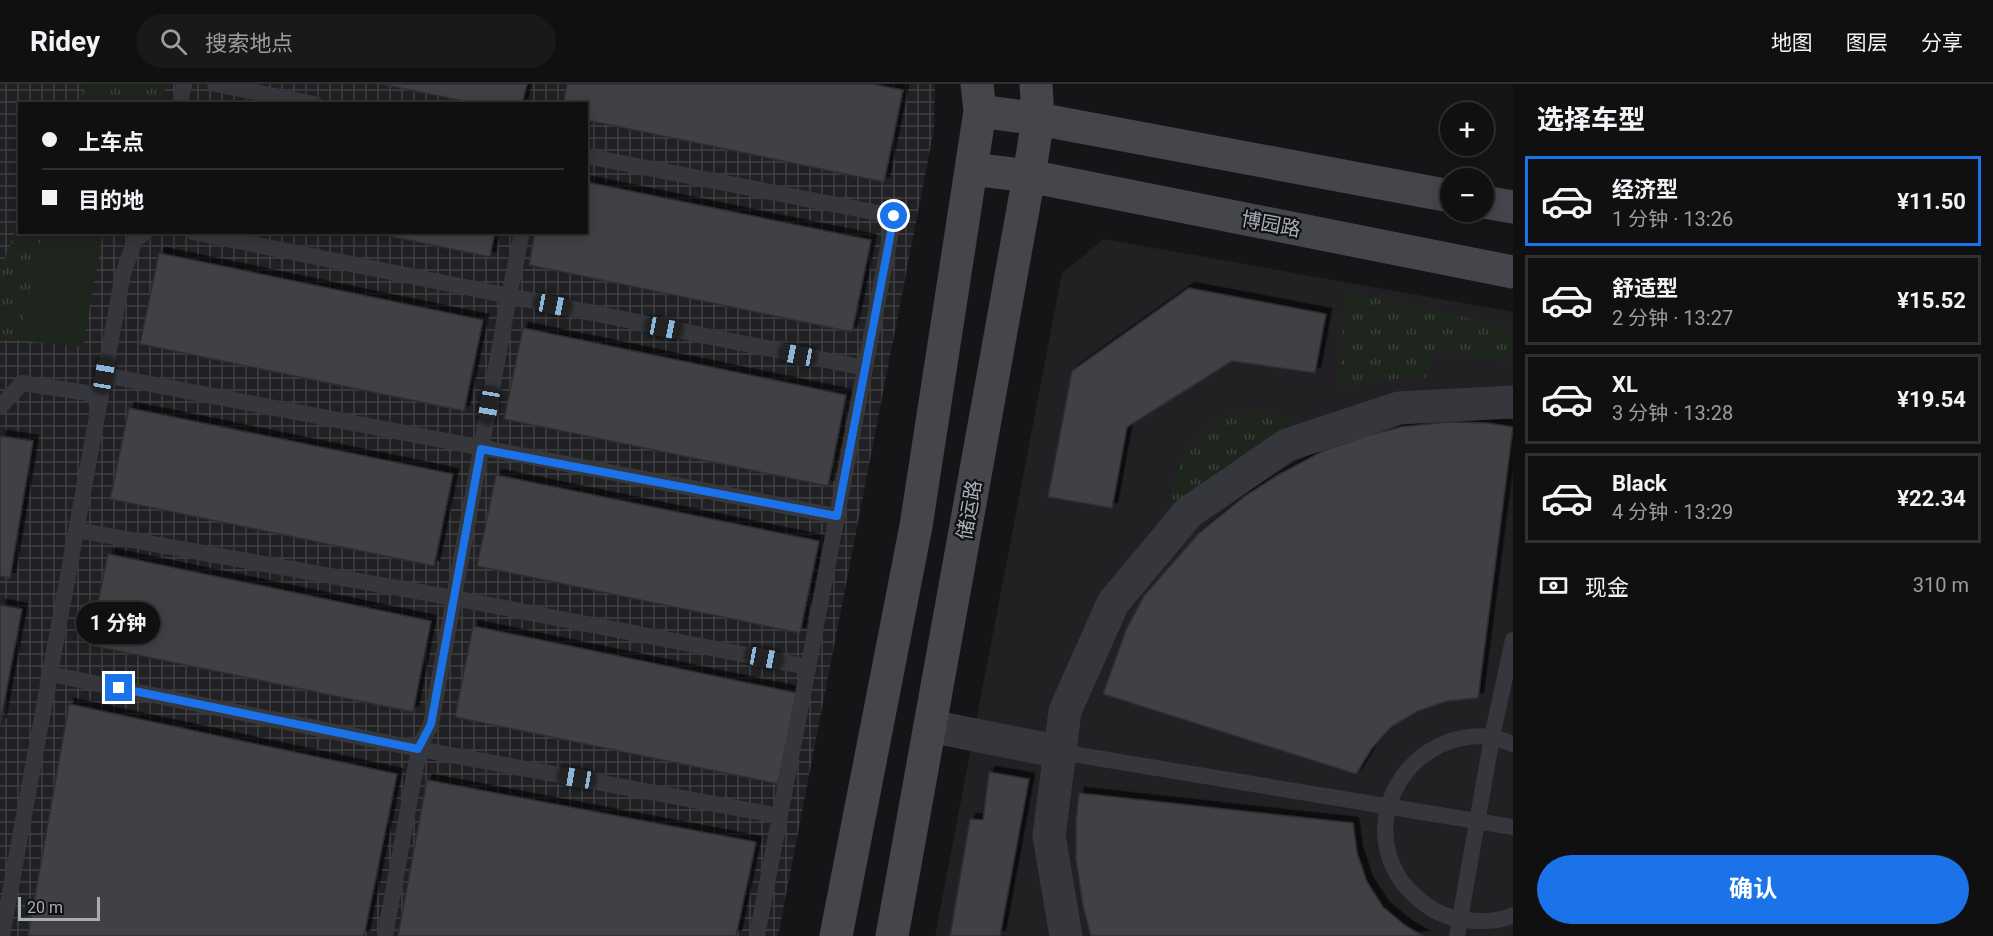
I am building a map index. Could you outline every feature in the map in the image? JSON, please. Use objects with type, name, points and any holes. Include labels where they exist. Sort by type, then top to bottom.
[{"type":"main road","name":"储运路","points":[[892,936],[1029,176],[1038,119],[1036,84]]},
{"type":"main road","points":[[836,936],[916,526],[971,169],[979,98],[1038,119],[1440,194]]},
{"type":"main road","name":"博园路","points":[[971,169],[1029,176],[1513,272]]},
{"type":"main road","points":[[1494,204],[1513,207]]},
{"type":"street","points":[[1066,936],[1049,836],[1065,711],[1113,603],[1189,512],[1287,445],[1400,408],[1513,402]]},
{"type":"street","points":[[930,726],[1060,753]]},
{"type":"lane","points":[[180,102],[184,84]]},
{"type":"lane","points":[[214,84],[305,102]]},
{"type":"lane","points":[[588,156],[894,216],[757,936]]},
{"type":"lane","points":[[2,936],[123,274],[135,240],[143,234]]},
{"type":"lane","points":[[203,234],[865,369]]},
{"type":"lane","points":[[385,936],[418,749],[431,724],[522,234]]},
{"type":"lane","points":[[104,375],[837,516]]},
{"type":"lane","points":[[0,407],[22,383],[101,395]]},
{"type":"lane","points":[[76,530],[454,598],[808,667]]},
{"type":"lane","points":[[1456,936],[1492,737],[1513,640]]},
{"type":"lane","points":[[50,674],[418,749],[780,816]]},
{"type":"lane","points":[[1513,744],[1492,737],[1461,738],[1432,748],[1409,767],[1392,792],[1385,822],[1388,852],[1400,880],[1420,902],[1447,917],[1477,922],[1513,915]]},
{"type":"lane","points":[[1060,753],[1513,827]]},
{"type":"shaded area","points":[[0,84],[935,84],[934,129],[778,936],[0,936]]},
{"type":"shaded area","points":[[1104,239],[1513,312],[1513,936],[935,936],[1062,273]]},
{"type":"green space","points":[[87,84],[166,84],[162,102],[78,102]]},
{"type":"green space","points":[[18,225],[18,234],[42,234],[19,340],[0,340],[0,270]]},
{"type":"green space","points":[[42,234],[103,234],[83,347],[19,340]]},
{"type":"green space","points":[[1346,291],[1513,328],[1513,343],[1508,362],[1433,350],[1426,378],[1393,379],[1338,387]]},
{"type":"green space","points":[[1262,412],[1295,419],[1211,476],[1169,509],[1180,468],[1190,449],[1203,432],[1229,415]]},
{"type":"building","points":[[382,84],[527,84],[522,102],[468,102]]},
{"type":"building","points":[[567,84],[872,84],[903,90],[884,182],[588,120],[588,102],[563,102]]},
{"type":"building","points":[[588,182],[871,240],[852,332],[529,265],[535,234],[588,234]]},
{"type":"building","points":[[380,234],[495,234],[490,257]]},
{"type":"building","points":[[159,253],[483,320],[464,411],[140,344]]},
{"type":"building","points":[[1189,288],[1326,314],[1315,373],[1232,361],[1127,427],[1112,508],[1048,497],[1072,371]]},
{"type":"building","points":[[523,328],[846,395],[828,486],[504,419]]},
{"type":"building","points":[[129,408],[453,474],[434,566],[110,499]]},
{"type":"building","points":[[1448,422],[1487,423],[1513,427],[1478,698],[1447,701],[1418,711],[1392,726],[1372,748],[1356,774],[1103,694],[1126,630],[1144,596],[1198,534],[1245,496],[1323,451],[1365,436],[1401,427]]},
{"type":"building","points":[[0,436],[33,441],[10,578],[0,576]]},
{"type":"building","points":[[496,475],[819,541],[800,633],[477,566]]},
{"type":"building","points":[[108,554],[431,621],[413,712],[89,645]]},
{"type":"building","points":[[0,605],[22,609],[0,724]]},
{"type":"building","points":[[473,626],[797,693],[778,784],[455,717]]},
{"type":"building","points":[[69,704],[397,774],[364,936],[28,936]]},
{"type":"building","points":[[989,772],[1029,779],[1000,936],[950,936],[970,819],[983,820]]},
{"type":"building","points":[[427,780],[756,842],[736,936],[398,936]]},
{"type":"building","points":[[1079,793],[1353,823],[1357,853],[1367,882],[1383,907],[1406,926],[1423,936],[1091,936],[1083,906],[1076,859]]},
{"type":"route","points":[[119,688],[418,749],[431,724],[481,449],[837,516],[894,216]]}]
